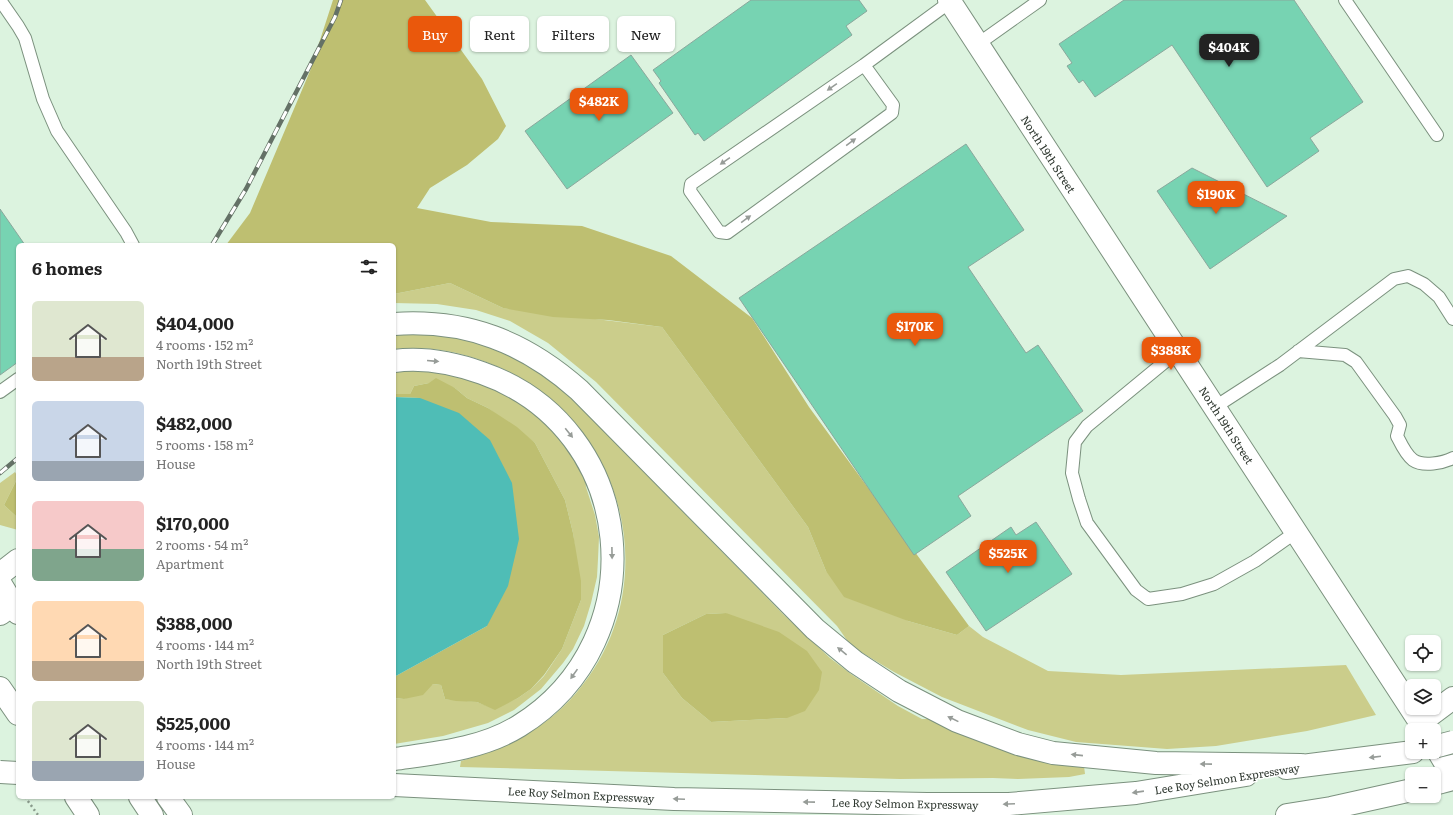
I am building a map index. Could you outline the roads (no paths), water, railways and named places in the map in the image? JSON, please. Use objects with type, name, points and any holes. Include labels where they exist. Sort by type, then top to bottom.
[{"type":"main road","name":"North 19th Street","points":[[951,1],[1421,723]]},
{"type":"main road","points":[[396,324],[436,323],[472,330],[513,345],[546,363],[579,390],[815,629],[855,662],[878,678],[899,691],[957,721],[1018,744],[1053,753],[1156,763],[1301,765]]},
{"type":"main road","points":[[396,361],[437,361],[472,369],[524,392],[552,414],[578,444],[596,476],[608,514],[612,552],[609,596],[596,640],[573,677],[557,696],[528,720],[493,739],[465,747],[396,759]]},
{"type":"main road","points":[[0,574],[16,562]]},
{"type":"main road","points":[[0,583],[12,608]]},
{"type":"main road","points":[[0,688],[16,711]]},
{"type":"main road","points":[[1426,723],[1453,698]]},
{"type":"main road","points":[[1441,744],[1453,742]]},
{"type":"main road","name":"Lee Roy Selmon Expressway","points":[[396,785],[674,799],[927,804],[1009,804],[1136,793],[1301,765],[1405,753]]},
{"type":"main road","points":[[1441,756],[1453,776]]},
{"type":"main road","points":[[0,772],[16,773]]},
{"type":"main road","points":[[1441,782],[1453,779]]},
{"type":"main road","points":[[1287,815],[1331,808],[1405,792]]},
{"type":"main road","points":[[77,799],[88,815]]},
{"type":"main road","points":[[141,799],[152,815]]},
{"type":"main road","points":[[169,799],[181,815]]},
{"type":"lane","points":[[0,0],[25,38],[43,99],[57,131],[132,243]]},
{"type":"lane","points":[[978,44],[1040,0]]},
{"type":"lane","points":[[1345,0],[1437,135]]},
{"type":"lane","points":[[864,65],[893,105],[892,113],[728,233],[719,232],[690,191],[691,184],[864,65],[951,1]]},
{"type":"lane","points":[[1215,407],[1280,365],[1394,279],[1408,276],[1424,284],[1439,298],[1453,319]]},
{"type":"lane","points":[[1178,351],[1087,426],[1076,442],[1072,472],[1087,522],[1136,590],[1148,599],[1182,594],[1214,584],[1255,561],[1296,532]]},
{"type":"lane","points":[[1298,351],[1346,355],[1356,362],[1395,416],[1400,425],[1397,436],[1402,446],[1413,460],[1426,464],[1444,462],[1453,458]]},
{"type":"lane","points":[[0,392],[16,380]]},
{"type":"water","points":[[396,397],[420,398],[459,413],[490,440],[512,483],[519,539],[508,586],[487,626],[396,676]]},
{"type":"railway","points":[[213,243],[246,189],[335,17],[341,0]]},
{"type":"railway","points":[[0,473],[16,460]]}]
